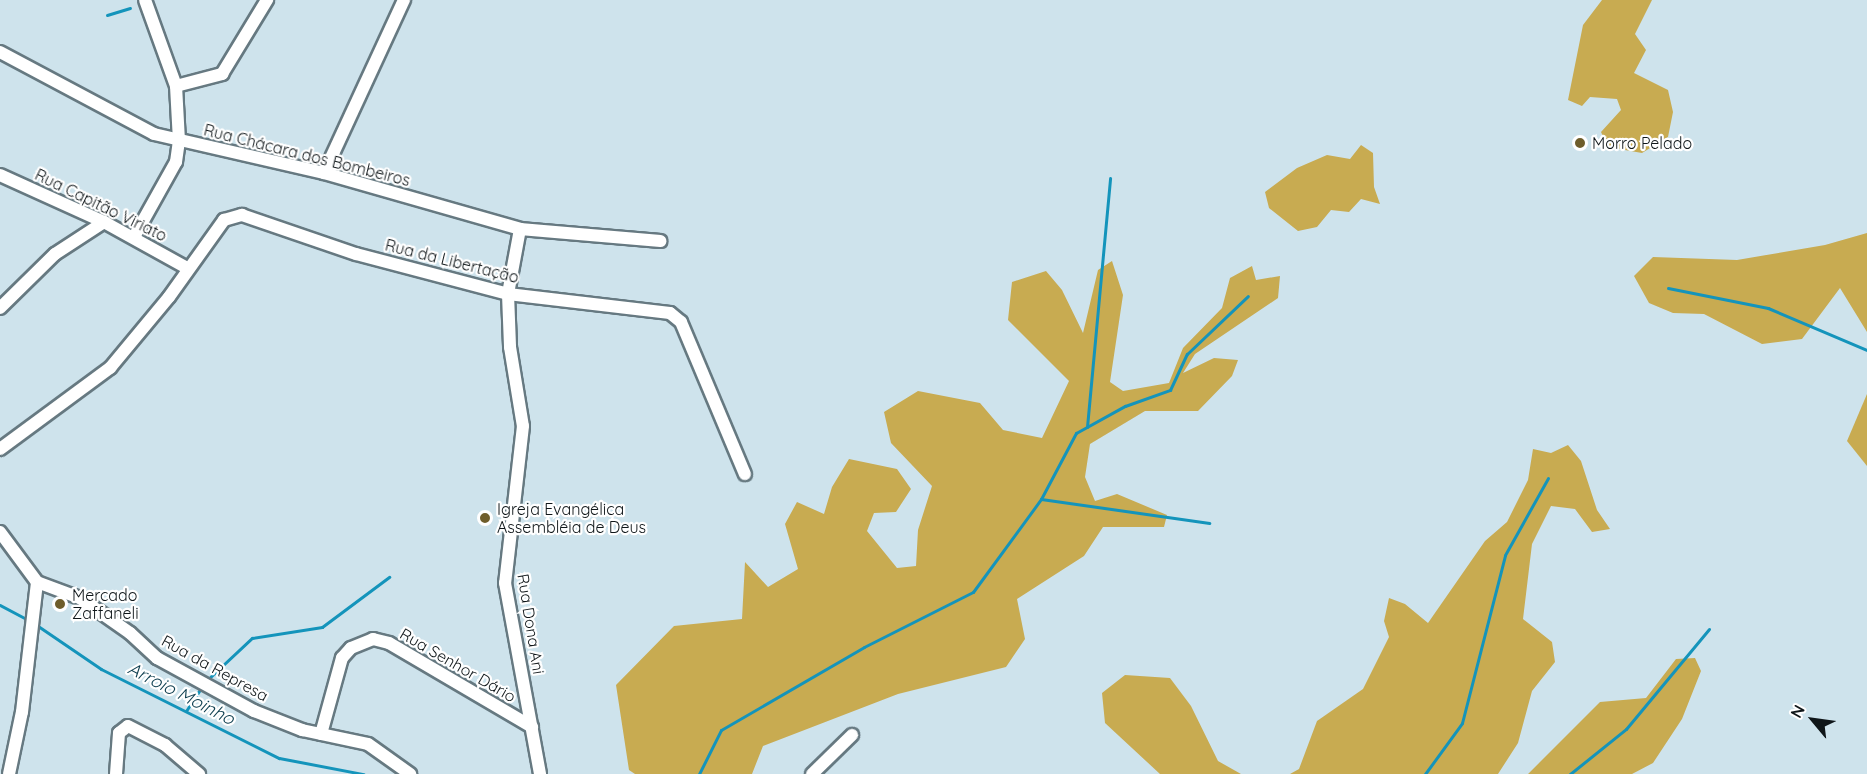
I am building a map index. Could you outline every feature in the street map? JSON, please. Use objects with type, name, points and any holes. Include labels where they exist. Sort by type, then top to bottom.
[{"type":"street","points":[[134,237],[176,162],[179,141],[176,86],[145,0]]},
{"type":"street","points":[[176,86],[222,74],[267,0]]},
{"type":"street","points":[[324,173],[404,0]]},
{"type":"street","name":"Rua Chácara dos Bombeiros","points":[[0,52],[154,134],[324,173],[520,230],[660,241]]},
{"type":"street","name":"Rua Capitão Viriato","points":[[0,174],[134,237],[187,268]]},
{"type":"street","name":"Rua da Libertação","points":[[0,449],[110,368],[169,297],[187,268],[224,220],[242,214],[356,254],[508,294],[670,313],[681,322],[745,474]]},
{"type":"street","points":[[0,308],[55,254],[104,222]]},
{"type":"street","name":"Rua Dona Ani","points":[[520,230],[508,294],[510,347],[523,426],[506,583],[540,774]]},
{"type":"street","points":[[0,532],[37,582],[22,712],[9,774]]},
{"type":"street","name":"Rua da Represa","points":[[37,582],[80,598],[130,633],[157,658],[254,711],[321,734],[368,744],[410,774]]},
{"type":"street","name":"Rua Senhor Dário","points":[[321,734],[342,657],[351,648],[374,639],[388,643],[532,727]]},
{"type":"street","points":[[116,774],[119,733],[128,726],[165,745],[199,774]]},
{"type":"street","points":[[812,774],[852,735]]},
{"type":"shaded area","points":[[1602,0],[1652,0],[1635,34],[1646,50],[1634,73],[1668,90],[1673,112],[1668,137],[1642,153],[1608,147],[1601,132],[1621,110],[1617,99],[1590,97],[1582,106],[1568,100],[1583,25]]},
{"type":"shaded area","points":[[1361,145],[1373,153],[1374,187],[1380,204],[1361,199],[1349,212],[1331,210],[1317,227],[1298,231],[1269,208],[1265,192],[1297,168],[1327,155],[1350,159]]},
{"type":"shaded area","points":[[1867,233],[1867,332],[1840,288],[1802,339],[1762,344],[1704,314],[1673,313],[1649,303],[1634,276],[1653,257],[1737,260],[1825,245]]},
{"type":"shaded area","points":[[1112,261],[1123,295],[1110,382],[1123,391],[1169,383],[1183,348],[1222,308],[1230,278],[1252,266],[1256,280],[1280,276],[1278,298],[1195,354],[1183,373],[1214,358],[1238,360],[1232,376],[1198,411],[1145,411],[1090,444],[1085,477],[1095,501],[1117,494],[1167,515],[1164,527],[1103,527],[1084,556],[1017,599],[1025,639],[1006,667],[898,694],[763,746],[752,774],[635,774],[629,770],[616,685],[674,626],[742,619],[745,562],[768,587],[798,569],[785,524],[797,502],[824,514],[832,487],[849,459],[897,469],[911,489],[896,512],[874,513],[867,531],[897,568],[916,566],[918,530],[932,486],[891,443],[884,412],[918,391],[980,403],[1003,430],[1042,438],[1069,381],[1008,320],[1012,282],[1046,271],[1062,290],[1083,333],[1098,270]]},
{"type":"shaded area","points":[[1867,394],[1867,466],[1847,441]]},
{"type":"shaded area","points":[[1568,445],[1581,461],[1597,510],[1610,529],[1592,532],[1575,509],[1551,506],[1532,544],[1523,619],[1552,642],[1555,662],[1532,691],[1518,743],[1498,774],[1290,774],[1299,769],[1317,721],[1363,689],[1389,637],[1384,621],[1389,598],[1405,604],[1428,623],[1485,541],[1507,522],[1528,480],[1533,449],[1551,453]]},
{"type":"shaded area","points":[[1695,658],[1701,671],[1682,719],[1653,763],[1632,774],[1528,774],[1600,702],[1646,698],[1676,659]]},
{"type":"shaded area","points":[[1125,675],[1170,678],[1191,706],[1218,761],[1241,774],[1160,774],[1105,723],[1102,693]]},
{"type":"waterway","points":[[107,15],[130,8]]},
{"type":"waterway","points":[[1087,427],[1110,178]]},
{"type":"waterway","points":[[1668,288],[1768,308],[1867,350]]},
{"type":"waterway","points":[[699,774],[721,730],[864,647],[973,592],[1041,499],[1076,433],[1125,406],[1170,390],[1187,354],[1248,296]]},
{"type":"waterway","points":[[1425,774],[1462,723],[1505,555],[1548,478]]},
{"type":"waterway","points":[[1041,499],[1209,523]]},
{"type":"waterway","points":[[206,681],[252,638],[322,627],[389,577]]},
{"type":"waterway","name":"Arroio Moinho","points":[[0,605],[30,621]]},
{"type":"waterway","name":"Arroio Moinho","points":[[35,624],[101,669],[279,758],[363,774]]},
{"type":"waterway","points":[[1570,774],[1626,729],[1709,629]]},
{"type":"waterway","points":[[186,711],[202,686]]},
{"type":"place","name":"Morro Pelado","points":[[1580,143]]},
{"type":"place","name":"Igreja Evangélica Assembléia de Deus","points":[[485,518]]},
{"type":"place","name":"Mercado Zaffaneli","points":[[60,604]]}]
